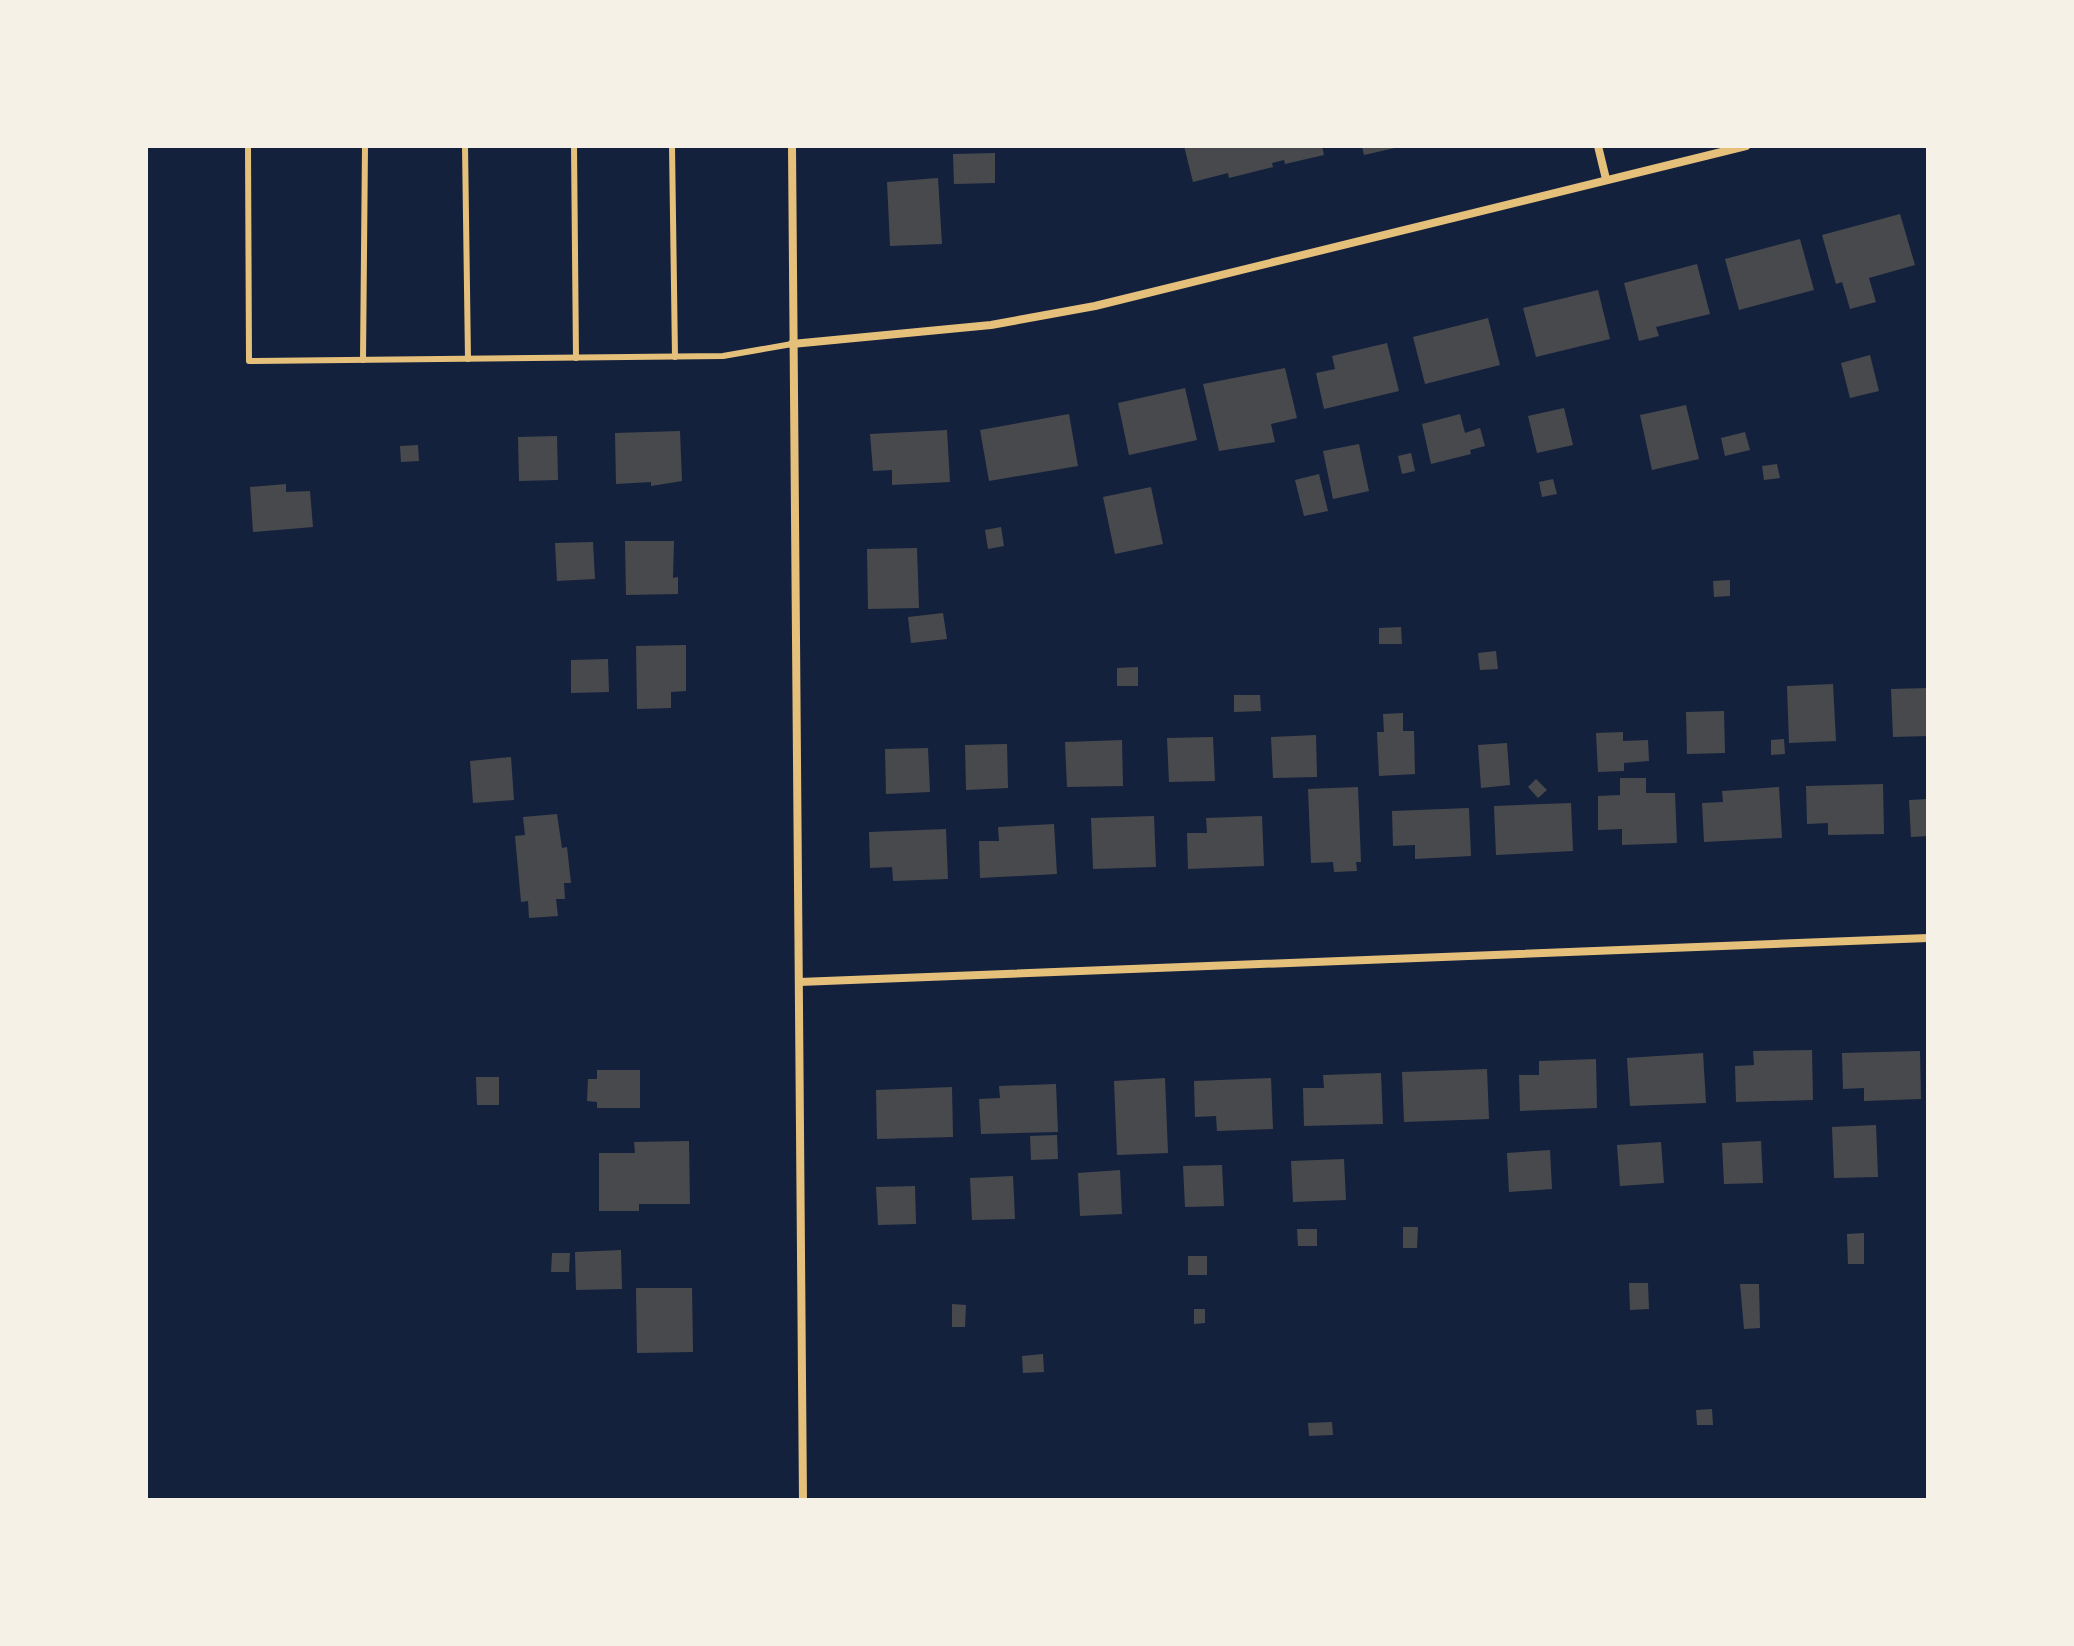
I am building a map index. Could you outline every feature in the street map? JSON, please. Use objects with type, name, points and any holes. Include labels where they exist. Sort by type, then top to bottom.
[{"type":"street","points":[[792,146],[803,1500]]},
{"type":"street","points":[[1598,146],[1606,179]]},
{"type":"street","points":[[792,344],[991,325],[1095,306],[1746,146]]},
{"type":"street","points":[[799,982],[1928,938]]},
{"type":"lane","points":[[248,146],[249,361],[723,356],[792,344]]},
{"type":"lane","points":[[363,360],[365,146]]},
{"type":"lane","points":[[465,146],[468,359]]},
{"type":"lane","points":[[574,146],[576,358]]},
{"type":"lane","points":[[672,146],[675,357]]},
{"type":"building","points":[[1184,146],[1322,146],[1324,155],[1285,164],[1284,160],[1272,163],[1273,167],[1229,178],[1228,173],[1193,182]]},
{"type":"building","points":[[1362,146],[1399,146],[1399,147],[1364,155]]},
{"type":"building","points":[[995,153],[995,183],[954,184],[953,154]]},
{"type":"building","points":[[938,178],[942,244],[890,246],[887,182]]},
{"type":"building","points":[[1900,214],[1915,265],[1869,278],[1876,302],[1850,309],[1842,282],[1836,284],[1822,235]]},
{"type":"building","points":[[1800,239],[1814,290],[1739,310],[1725,259]]},
{"type":"building","points":[[1697,264],[1710,314],[1656,327],[1659,336],[1639,341],[1624,283]]},
{"type":"building","points":[[1598,290],[1610,339],[1536,357],[1523,308]]},
{"type":"building","points":[[1488,318],[1500,365],[1425,384],[1413,337]]},
{"type":"building","points":[[1387,343],[1399,391],[1324,409],[1316,373],[1335,369],[1332,356]]},
{"type":"building","points":[[1870,355],[1879,391],[1850,398],[1841,363]]},
{"type":"building","points":[[1285,368],[1297,418],[1271,424],[1275,442],[1219,451],[1203,384]]},
{"type":"building","points":[[1185,388],[1197,440],[1129,455],[1118,403]]},
{"type":"building","points":[[1686,405],[1699,459],[1652,470],[1640,415]]},
{"type":"building","points":[[1564,408],[1573,445],[1537,453],[1528,416]]},
{"type":"building","points":[[1069,414],[1078,466],[989,481],[980,430]]},
{"type":"building","points":[[1460,414],[1465,433],[1480,428],[1485,446],[1470,450],[1471,454],[1431,464],[1422,424]]},
{"type":"building","points":[[947,430],[950,482],[892,485],[892,470],[873,471],[870,434]]},
{"type":"building","points":[[680,431],[682,481],[651,486],[651,482],[616,484],[615,433]]},
{"type":"building","points":[[1745,432],[1750,450],[1725,456],[1721,438]]},
{"type":"building","points":[[557,436],[558,480],[519,481],[518,437]]},
{"type":"building","points":[[1359,444],[1369,491],[1333,499],[1323,451]]},
{"type":"building","points":[[418,445],[419,461],[401,462],[400,446]]},
{"type":"building","points":[[1411,453],[1415,471],[1402,474],[1398,456]]},
{"type":"building","points":[[1777,464],[1780,478],[1764,480],[1762,466]]},
{"type":"building","points":[[1319,474],[1328,511],[1304,516],[1295,480]]},
{"type":"building","points":[[1553,479],[1557,494],[1542,497],[1539,482]]},
{"type":"building","points":[[286,484],[286,492],[310,491],[313,527],[253,532],[250,487]]},
{"type":"building","points":[[1151,487],[1163,544],[1115,554],[1103,497]]},
{"type":"building","points":[[1001,527],[1004,546],[988,549],[985,530]]},
{"type":"building","points":[[625,541],[674,541],[673,578],[678,577],[678,594],[626,595]]},
{"type":"building","points":[[593,542],[595,579],[557,581],[555,543]]},
{"type":"building","points":[[917,548],[919,608],[868,609],[867,549]]},
{"type":"building","points":[[1730,580],[1730,596],[1714,597],[1713,581]]},
{"type":"building","points":[[943,613],[947,639],[911,643],[908,617]]},
{"type":"building","points":[[1401,627],[1402,644],[1379,644],[1379,628]]},
{"type":"building","points":[[686,645],[686,691],[671,692],[671,708],[637,709],[636,646]]},
{"type":"building","points":[[1496,651],[1498,669],[1480,670],[1478,653]]},
{"type":"building","points":[[608,659],[609,692],[571,693],[571,660]]},
{"type":"building","points":[[1138,667],[1138,686],[1117,686],[1117,668]]},
{"type":"building","points":[[1833,684],[1836,741],[1789,743],[1787,686]]},
{"type":"building","points":[[1928,688],[1928,736],[1893,737],[1891,689]]},
{"type":"building","points":[[1234,695],[1260,695],[1261,711],[1234,712]]},
{"type":"building","points":[[1724,711],[1725,753],[1687,754],[1686,712]]},
{"type":"building","points":[[1403,713],[1403,731],[1414,731],[1415,774],[1379,776],[1377,732],[1384,732],[1383,714]]},
{"type":"building","points":[[1623,732],[1623,741],[1648,740],[1649,761],[1624,763],[1624,771],[1598,772],[1596,733]]},
{"type":"building","points":[[1316,735],[1317,777],[1273,778],[1271,737]]},
{"type":"building","points":[[1213,737],[1215,781],[1169,782],[1167,738]]},
{"type":"building","points":[[1784,739],[1785,754],[1771,755],[1771,740]]},
{"type":"building","points":[[1122,740],[1123,786],[1067,787],[1065,742]]},
{"type":"building","points":[[1507,743],[1510,785],[1481,788],[1478,745]]},
{"type":"building","points":[[1007,744],[1008,788],[966,790],[965,745]]},
{"type":"building","points":[[928,748],[930,792],[886,794],[885,749]]},
{"type":"building","points":[[511,757],[514,800],[473,803],[470,761]]},
{"type":"building","points":[[1620,778],[1646,778],[1646,793],[1675,793],[1677,843],[1622,845],[1622,829],[1598,830],[1598,796],[1620,795]]},
{"type":"building","points":[[1536,779],[1547,790],[1538,798],[1528,787]]},
{"type":"building","points":[[1883,784],[1884,834],[1828,835],[1828,823],[1807,824],[1806,786]]},
{"type":"building","points":[[1358,787],[1361,862],[1356,862],[1357,871],[1334,872],[1333,862],[1311,863],[1308,789]]},
{"type":"building","points":[[1779,787],[1782,838],[1704,842],[1702,803],[1723,802],[1722,791]]},
{"type":"building","points":[[1928,799],[1928,836],[1911,837],[1909,800]]},
{"type":"building","points":[[1571,803],[1573,851],[1496,855],[1494,806]]},
{"type":"building","points":[[1469,808],[1471,856],[1415,859],[1415,845],[1393,846],[1392,811]]},
{"type":"building","points":[[557,814],[562,848],[567,847],[571,883],[564,883],[565,899],[556,899],[558,916],[529,918],[528,901],[521,902],[515,836],[525,835],[523,817]]},
{"type":"building","points":[[1154,816],[1156,867],[1093,869],[1091,818]]},
{"type":"building","points":[[1262,816],[1264,866],[1188,869],[1187,833],[1207,833],[1206,818]]},
{"type":"building","points":[[1054,824],[1057,874],[980,878],[979,841],[999,841],[998,827]]},
{"type":"building","points":[[946,829],[948,879],[893,881],[892,867],[870,868],[869,832]]},
{"type":"building","points":[[1812,1050],[1813,1100],[1736,1102],[1735,1066],[1754,1065],[1753,1051]]},
{"type":"building","points":[[1920,1051],[1921,1099],[1864,1101],[1864,1088],[1843,1089],[1842,1053]]},
{"type":"building","points":[[1703,1053],[1706,1103],[1630,1106],[1627,1058]]},
{"type":"building","points":[[1596,1059],[1597,1108],[1520,1111],[1519,1075],[1539,1075],[1539,1061]]},
{"type":"building","points":[[1487,1069],[1489,1119],[1404,1122],[1402,1072]]},
{"type":"building","points":[[597,1070],[640,1070],[640,1108],[597,1108],[597,1102],[587,1101],[588,1079],[597,1079]]},
{"type":"building","points":[[1381,1073],[1383,1124],[1304,1126],[1303,1088],[1324,1088],[1323,1075]]},
{"type":"building","points":[[476,1077],[499,1077],[499,1105],[477,1105]]},
{"type":"building","points":[[1165,1078],[1168,1153],[1117,1155],[1114,1081]]},
{"type":"building","points":[[1271,1078],[1273,1129],[1217,1131],[1216,1116],[1195,1117],[1194,1081]]},
{"type":"building","points":[[1056,1084],[1058,1132],[981,1134],[979,1099],[1000,1098],[999,1086]]},
{"type":"building","points":[[952,1087],[953,1137],[877,1139],[876,1090]]},
{"type":"building","points":[[1876,1125],[1878,1177],[1834,1178],[1832,1127]]},
{"type":"building","points":[[1057,1135],[1058,1159],[1031,1160],[1030,1136]]},
{"type":"building","points":[[689,1141],[690,1204],[639,1204],[639,1211],[599,1211],[599,1153],[635,1153],[634,1142]]},
{"type":"building","points":[[1761,1141],[1763,1183],[1724,1184],[1722,1143]]},
{"type":"building","points":[[1661,1142],[1664,1183],[1620,1186],[1617,1145]]},
{"type":"building","points":[[1550,1150],[1552,1189],[1509,1192],[1507,1153]]},
{"type":"building","points":[[1344,1159],[1346,1200],[1293,1202],[1291,1161]]},
{"type":"building","points":[[1222,1165],[1224,1206],[1185,1207],[1183,1166]]},
{"type":"building","points":[[1120,1170],[1122,1214],[1080,1216],[1078,1173]]},
{"type":"building","points":[[1013,1176],[1015,1219],[972,1220],[970,1178]]},
{"type":"building","points":[[915,1186],[916,1224],[878,1225],[876,1187]]},
{"type":"building","points":[[1403,1227],[1418,1227],[1417,1248],[1403,1248]]},
{"type":"building","points":[[1297,1229],[1317,1229],[1317,1246],[1298,1246]]},
{"type":"building","points":[[1864,1233],[1864,1264],[1848,1264],[1847,1234]]},
{"type":"building","points":[[621,1250],[622,1289],[576,1290],[575,1252]]},
{"type":"building","points":[[552,1253],[570,1253],[569,1272],[551,1272]]},
{"type":"building","points":[[1188,1256],[1207,1256],[1207,1275],[1188,1275]]},
{"type":"building","points":[[1629,1283],[1648,1283],[1649,1309],[1630,1310]]},
{"type":"building","points":[[1740,1284],[1759,1284],[1760,1328],[1744,1329]]},
{"type":"building","points":[[636,1288],[692,1288],[693,1352],[637,1353]]},
{"type":"building","points":[[952,1304],[966,1305],[965,1327],[952,1327]]},
{"type":"building","points":[[1194,1309],[1205,1309],[1205,1323],[1194,1324]]},
{"type":"building","points":[[1043,1354],[1044,1372],[1023,1373],[1022,1356]]},
{"type":"building","points":[[1712,1409],[1713,1425],[1697,1425],[1696,1410]]},
{"type":"building","points":[[1332,1422],[1333,1435],[1309,1436],[1308,1423]]}]
